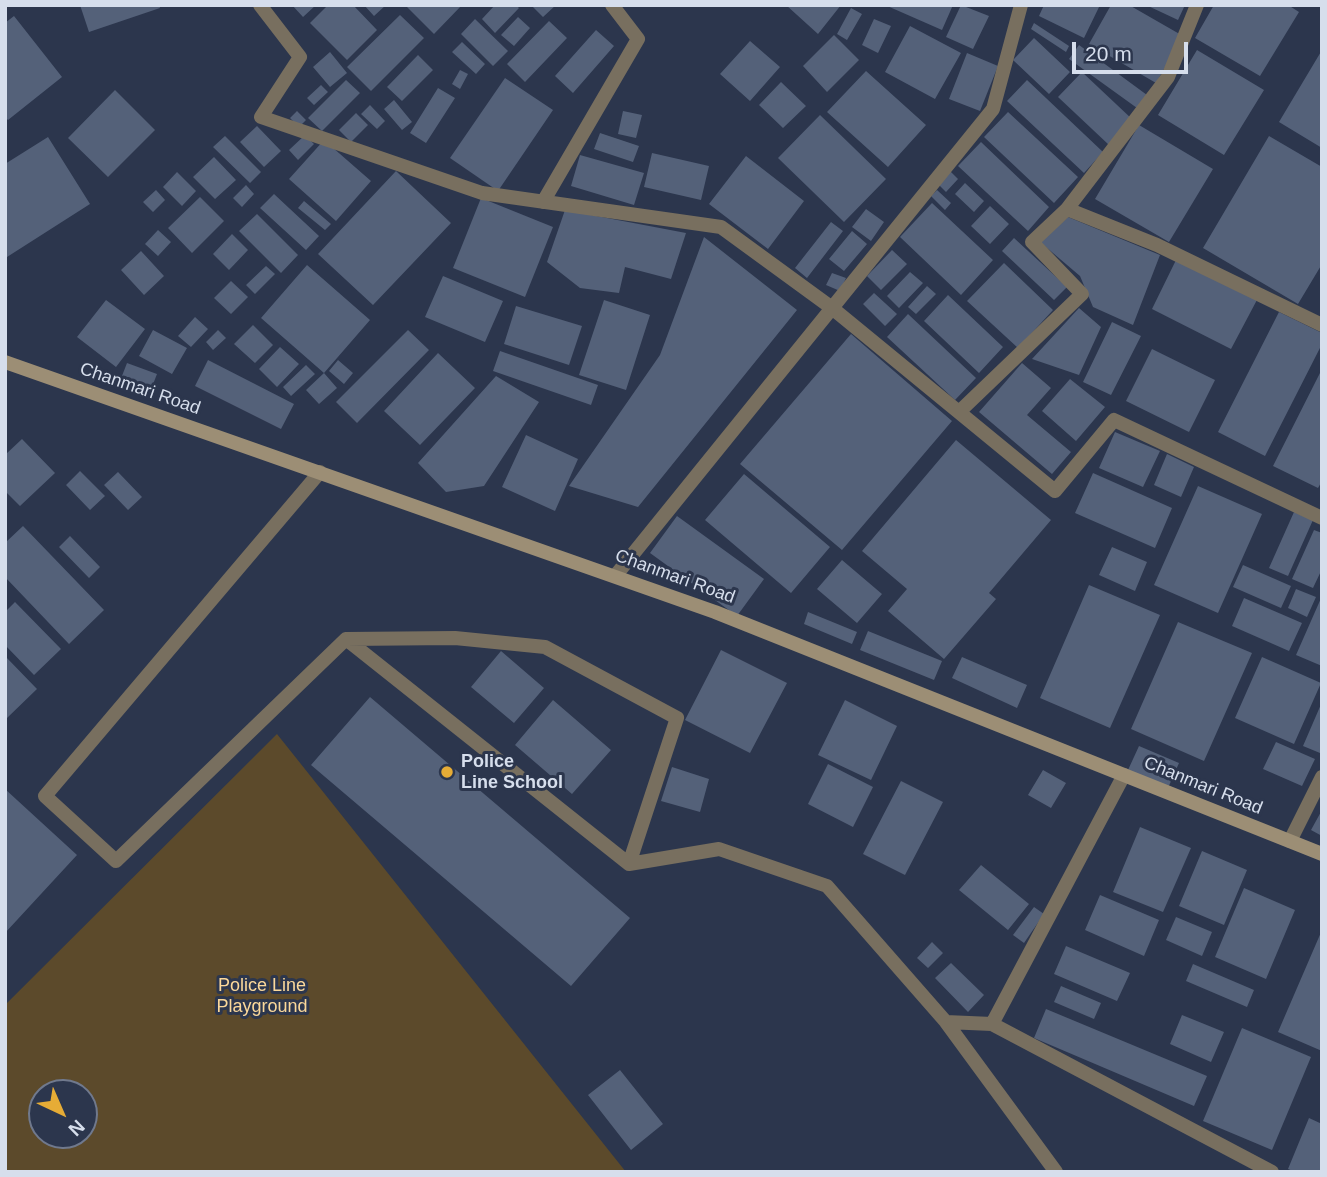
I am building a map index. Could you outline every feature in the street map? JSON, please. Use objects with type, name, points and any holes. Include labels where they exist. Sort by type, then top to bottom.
[{"type":"street","points":[[260,5],[300,57],[261,117],[482,193],[720,227],[832,308],[1055,491],[1114,420],[1322,518]]},
{"type":"street","points":[[544,202],[638,39],[612,5]]},
{"type":"street","points":[[617,575],[993,109],[1021,5]]},
{"type":"street","points":[[959,412],[1082,294],[1032,242],[1067,209],[1168,77],[1197,5]]},
{"type":"street","points":[[1067,209],[1157,245],[1322,325]]},
{"type":"street","name":"Chanmari Road","points":[[5,362],[617,575],[1322,854]]},
{"type":"street","points":[[320,472],[45,796],[116,860],[346,639],[455,638],[545,647],[677,718],[629,864]]},
{"type":"street","points":[[346,639],[629,864],[719,849],[827,886],[946,1022],[1056,1172]]},
{"type":"street","points":[[992,1024],[1124,775]]},
{"type":"street","points":[[1290,841],[1322,777]]},
{"type":"street","points":[[946,1022],[992,1024],[1272,1172]]},
{"type":"green space","name":"Police Line Playground","points":[[277,734],[626,1172],[5,1172],[5,1005]]},
{"type":"building","points":[[80,5],[159,5],[160,8],[89,32]]},
{"type":"building","points":[[292,5],[316,5],[303,17]]},
{"type":"building","points":[[328,5],[353,5],[377,30],[347,60],[310,23]]},
{"type":"building","points":[[364,5],[386,5],[374,16]]},
{"type":"building","points":[[405,5],[462,5],[434,34]]},
{"type":"building","points":[[495,5],[516,5],[519,8],[495,33],[482,19]]},
{"type":"building","points":[[531,5],[556,5],[543,17]]},
{"type":"building","points":[[786,5],[841,5],[818,34]]},
{"type":"building","points":[[885,5],[953,5],[942,30]]},
{"type":"building","points":[[961,5],[989,16],[973,49],[946,37]]},
{"type":"building","points":[[1044,5],[1100,5],[1084,38],[1039,16]]},
{"type":"building","points":[[1111,5],[1129,5],[1183,36],[1156,83],[1089,44]]},
{"type":"building","points":[[1146,5],[1185,5],[1178,20]]},
{"type":"building","points":[[1214,5],[1288,5],[1299,12],[1260,76],[1195,38]]},
{"type":"building","points":[[851,8],[862,14],[847,40],[837,34]]},
{"type":"building","points":[[400,15],[424,38],[371,91],[347,67]]},
{"type":"building","points":[[14,16],[62,77],[8,120],[5,117],[5,23]]},
{"type":"building","points":[[518,17],[530,28],[514,46],[501,35]]},
{"type":"building","points":[[475,19],[508,51],[493,66],[461,34]]},
{"type":"building","points":[[874,19],[891,26],[878,53],[862,45]]},
{"type":"building","points":[[549,21],[567,38],[525,82],[507,64]]},
{"type":"building","points":[[1034,23],[1069,46],[1066,52],[1031,29]]},
{"type":"building","points":[[910,26],[961,53],[935,99],[885,72]]},
{"type":"building","points":[[596,30],[614,46],[573,93],[555,76]]},
{"type":"building","points":[[834,35],[859,60],[827,92],[803,66]]},
{"type":"building","points":[[1034,38],[1070,72],[1049,94],[1013,60]]},
{"type":"building","points":[[750,41],[780,67],[750,101],[720,74]]},
{"type":"building","points":[[462,42],[485,64],[476,74],[452,52]]},
{"type":"building","points":[[1079,45],[1147,95],[1137,108],[1069,59]]},
{"type":"building","points":[[1197,50],[1264,90],[1224,155],[1158,115]]},
{"type":"building","points":[[1322,50],[1322,148],[1279,122]]},
{"type":"building","points":[[330,52],[347,73],[330,87],[313,67]]},
{"type":"building","points":[[967,53],[998,66],[980,111],[949,99]]},
{"type":"building","points":[[418,55],[433,70],[402,101],[387,87]]},
{"type":"building","points":[[460,70],[468,74],[460,89],[452,84]]},
{"type":"building","points":[[866,71],[926,125],[888,167],[827,112]]},
{"type":"building","points":[[1082,72],[1133,120],[1109,145],[1058,97]]},
{"type":"building","points":[[505,78],[553,110],[498,191],[450,158]]},
{"type":"building","points":[[346,80],[360,93],[322,131],[308,118]]},
{"type":"building","points":[[1027,80],[1103,152],[1084,173],[1007,101]]},
{"type":"building","points":[[781,82],[806,106],[783,128],[759,105]]},
{"type":"building","points":[[321,85],[328,92],[314,105],[307,98]]},
{"type":"building","points":[[438,88],[455,98],[426,143],[410,133]]},
{"type":"building","points":[[115,90],[155,130],[108,177],[68,138]]},
{"type":"building","points":[[394,100],[412,122],[402,130],[384,109]]},
{"type":"building","points":[[370,105],[385,121],[377,129],[361,114]]},
{"type":"building","points":[[297,111],[306,120],[299,127],[290,118]]},
{"type":"building","points":[[623,111],[642,115],[636,138],[618,134]]},
{"type":"building","points":[[1008,112],[1078,177],[1054,203],[984,137]]},
{"type":"building","points":[[356,113],[368,125],[351,142],[339,130]]},
{"type":"building","points":[[820,115],[886,179],[844,222],[778,158]]},
{"type":"building","points":[[1139,125],[1213,169],[1169,242],[1095,199]]},
{"type":"building","points":[[257,126],[281,151],[264,167],[240,142]]},
{"type":"building","points":[[600,133],[639,146],[633,162],[594,149]]},
{"type":"building","points":[[305,135],[314,144],[298,160],[289,150]]},
{"type":"building","points":[[225,136],[261,172],[250,183],[213,147]]},
{"type":"building","points":[[1269,136],[1322,167],[1322,264],[1298,304],[1203,248]]},
{"type":"building","points":[[48,137],[90,204],[7,257],[5,164]]},
{"type":"building","points":[[324,140],[371,181],[336,221],[289,179]]},
{"type":"building","points":[[981,142],[1049,207],[1028,231],[958,166]]},
{"type":"building","points":[[652,153],[709,166],[701,200],[644,187]]},
{"type":"building","points":[[580,155],[644,173],[634,205],[571,186]]},
{"type":"building","points":[[746,156],[804,201],[768,249],[709,204]]},
{"type":"building","points":[[214,157],[236,180],[215,199],[193,177]]},
{"type":"building","points":[[396,171],[451,223],[373,305],[318,254]]},
{"type":"building","points":[[950,171],[958,179],[946,192],[938,184]]},
{"type":"building","points":[[177,172],[196,191],[182,206],[163,187]]},
{"type":"building","points":[[965,183],[984,201],[974,212],[955,194]]},
{"type":"building","points":[[246,185],[254,194],[242,207],[233,198]]},
{"type":"building","points":[[156,190],[165,200],[153,212],[143,202]]},
{"type":"building","points":[[937,190],[951,203],[945,210],[931,196]]},
{"type":"building","points":[[274,194],[319,236],[306,250],[260,208]]},
{"type":"building","points":[[200,197],[224,221],[192,253],[168,228]]},
{"type":"building","points":[[481,198],[553,227],[525,297],[453,268]]},
{"type":"building","points":[[304,201],[331,224],[325,230],[298,208]]},
{"type":"building","points":[[932,203],[993,260],[961,295],[900,237]]},
{"type":"building","points":[[990,206],[1009,224],[990,244],[971,226]]},
{"type":"building","points":[[866,209],[884,222],[871,241],[852,227]]},
{"type":"building","points":[[565,210],[686,233],[671,279],[625,267],[619,293],[580,288],[547,262]]},
{"type":"building","points":[[257,214],[298,255],[281,273],[239,231]]},
{"type":"building","points":[[1068,217],[1160,255],[1133,325],[1093,307],[1080,276],[1040,242]]},
{"type":"building","points":[[831,222],[843,231],[807,278],[795,268]]},
{"type":"building","points":[[158,230],[171,242],[158,256],[145,244]]},
{"type":"building","points":[[852,231],[867,244],[844,271],[829,259]]},
{"type":"building","points":[[232,234],[248,250],[229,270],[213,254]]},
{"type":"building","points":[[704,237],[797,310],[638,507],[569,486],[660,355]]},
{"type":"building","points":[[1014,238],[1067,287],[1054,300],[1002,251]]},
{"type":"building","points":[[892,250],[907,264],[881,290],[867,276]]},
{"type":"building","points":[[141,251],[164,276],[144,295],[121,270]]},
{"type":"building","points":[[1177,258],[1258,298],[1231,349],[1152,309]]},
{"type":"building","points":[[1004,263],[1053,310],[1018,348],[967,301]]},
{"type":"building","points":[[307,265],[370,320],[324,373],[261,318]]},
{"type":"building","points":[[266,266],[275,274],[255,294],[246,285]]},
{"type":"building","points":[[910,272],[923,283],[899,308],[887,296]]},
{"type":"building","points":[[832,273],[846,278],[840,291],[826,285]]},
{"type":"building","points":[[443,276],[503,301],[485,342],[425,317]]},
{"type":"building","points":[[231,281],[248,297],[231,314],[214,298]]},
{"type":"building","points":[[927,286],[936,294],[916,314],[908,307]]},
{"type":"building","points":[[874,293],[897,314],[885,326],[863,304]]},
{"type":"building","points":[[948,295],[1003,347],[979,373],[924,321]]},
{"type":"building","points":[[106,300],[145,329],[116,367],[77,337]]},
{"type":"building","points":[[604,300],[650,315],[626,390],[579,375]]},
{"type":"building","points":[[516,306],[582,326],[569,365],[504,344]]},
{"type":"building","points":[[1079,308],[1101,327],[1079,375],[1032,359]]},
{"type":"building","points":[[1279,312],[1322,333],[1322,344],[1265,456],[1218,432]]},
{"type":"building","points":[[908,314],[976,378],[955,400],[887,337]]},
{"type":"building","points":[[195,317],[208,329],[191,347],[178,336]]},
{"type":"building","points":[[1112,322],[1141,336],[1111,395],[1083,382]]},
{"type":"building","points":[[253,325],[273,345],[255,363],[234,344]]},
{"type":"building","points":[[153,330],[187,348],[172,374],[139,356]]},
{"type":"building","points":[[218,330],[226,338],[213,350],[206,342]]},
{"type":"building","points":[[408,330],[429,350],[357,423],[336,402]]},
{"type":"building","points":[[851,334],[952,421],[842,550],[740,464]]},
{"type":"building","points":[[280,347],[299,364],[277,387],[259,369]]},
{"type":"building","points":[[1152,349],[1215,380],[1189,432],[1126,401]]},
{"type":"building","points":[[500,351],[598,385],[591,405],[493,371]]},
{"type":"building","points":[[438,353],[475,388],[420,445],[384,411]]},
{"type":"building","points":[[208,360],[294,404],[281,429],[195,386]]},
{"type":"building","points":[[338,360],[353,373],[344,384],[329,371]]},
{"type":"building","points":[[127,363],[157,374],[150,392],[120,381]]},
{"type":"building","points":[[1022,363],[1051,388],[1027,415],[1071,452],[1052,474],[979,412]]},
{"type":"building","points":[[306,365],[315,374],[291,396],[283,387]]},
{"type":"building","points":[[1322,369],[1322,481],[1318,488],[1273,466]]},
{"type":"building","points":[[324,373],[337,388],[319,404],[306,390]]},
{"type":"building","points":[[496,376],[539,402],[484,486],[446,492],[418,463]]},
{"type":"building","points":[[1070,379],[1105,407],[1076,441],[1042,411]]},
{"type":"building","points":[[1115,432],[1160,451],[1143,487],[1099,468]]},
{"type":"building","points":[[526,435],[578,459],[555,511],[502,487]]},
{"type":"building","points":[[22,439],[55,473],[20,506],[5,491],[5,455]]},
{"type":"building","points":[[956,440],[1051,520],[989,593],[996,599],[944,659],[888,611],[907,589],[862,551]]},
{"type":"building","points":[[1167,454],[1194,467],[1181,497],[1154,485]]},
{"type":"building","points":[[80,471],[105,496],[90,510],[66,485]]},
{"type":"building","points":[[118,472],[142,497],[128,510],[104,485]]},
{"type":"building","points":[[1093,473],[1172,508],[1155,548],[1075,513]]},
{"type":"building","points":[[744,474],[830,547],[791,593],[705,520]]},
{"type":"building","points":[[1198,486],[1262,514],[1218,613],[1154,585]]},
{"type":"building","points":[[1294,512],[1313,520],[1288,576],[1269,568]]},
{"type":"building","points":[[677,516],[764,579],[737,616],[650,553]]},
{"type":"building","points":[[23,526],[104,610],[69,644],[5,577],[5,543]]},
{"type":"building","points":[[1314,530],[1322,533],[1322,569],[1313,588],[1292,579]]},
{"type":"building","points":[[70,536],[100,567],[89,578],[59,547]]},
{"type":"building","points":[[1112,547],[1147,562],[1135,591],[1099,575]]},
{"type":"building","points":[[842,560],[882,594],[857,623],[817,589]]},
{"type":"building","points":[[1243,565],[1291,586],[1281,608],[1233,587]]},
{"type":"building","points":[[1089,585],[1160,615],[1110,728],[1040,698]]},
{"type":"building","points":[[1296,589],[1316,597],[1307,617],[1288,608]]},
{"type":"building","points":[[1322,596],[1322,666],[1296,655]]},
{"type":"building","points":[[1244,598],[1302,623],[1289,651],[1232,626]]},
{"type":"building","points":[[15,602],[61,649],[34,675],[5,645],[5,612]]},
{"type":"building","points":[[808,612],[857,632],[852,644],[804,624]]},
{"type":"building","points":[[1178,622],[1252,653],[1204,761],[1131,729]]},
{"type":"building","points":[[868,631],[942,661],[934,680],[860,650]]},
{"type":"building","points":[[721,650],[787,683],[750,753],[685,720]]},
{"type":"building","points":[[501,651],[544,688],[514,723],[471,687]]},
{"type":"building","points":[[5,656],[37,689],[7,718],[5,716]]},
{"type":"building","points":[[962,657],[1027,685],[1017,708],[952,678]]},
{"type":"building","points":[[1262,657],[1321,683],[1294,744],[1235,718]]},
{"type":"building","points":[[370,697],[630,918],[571,986],[311,765]]},
{"type":"building","points":[[553,700],[611,750],[572,794],[515,745]]},
{"type":"building","points":[[845,700],[897,726],[871,780],[818,755]]},
{"type":"building","points":[[1322,702],[1322,749],[1320,753],[1303,746]]},
{"type":"building","points":[[1276,742],[1315,759],[1302,786],[1263,769]]},
{"type":"building","points":[[1139,746],[1179,763],[1168,788],[1128,770]]},
{"type":"building","points":[[828,764],[873,787],[853,827],[808,804]]},
{"type":"building","points":[[672,767],[709,779],[700,812],[661,801]]},
{"type":"building","points":[[1043,770],[1066,783],[1051,808],[1028,795]]},
{"type":"building","points":[[901,781],[943,802],[905,875],[863,854]]},
{"type":"building","points":[[5,789],[77,855],[5,933]]},
{"type":"building","points":[[1322,810],[1322,836],[1311,830]]},
{"type":"building","points":[[1140,827],[1191,848],[1163,912],[1113,892]]},
{"type":"building","points":[[1202,851],[1247,870],[1224,925],[1179,906]]},
{"type":"building","points":[[981,865],[1029,904],[1008,930],[959,890]]},
{"type":"building","points":[[1244,888],[1295,910],[1266,979],[1215,957]]},
{"type":"building","points":[[1100,895],[1159,920],[1144,956],[1085,930]]},
{"type":"building","points":[[1034,907],[1044,914],[1024,943],[1013,935]]},
{"type":"building","points":[[1176,917],[1212,932],[1202,956],[1166,940]]},
{"type":"building","points":[[1322,930],[1322,1051],[1278,1032]]},
{"type":"building","points":[[932,942],[943,953],[928,968],[917,958]]},
{"type":"building","points":[[1066,946],[1130,973],[1117,1001],[1054,974]]},
{"type":"building","points":[[951,963],[984,995],[968,1012],[935,978]]},
{"type":"building","points":[[1193,964],[1254,990],[1247,1007],[1186,981]]},
{"type":"building","points":[[1061,986],[1101,1003],[1094,1019],[1054,1002]]},
{"type":"building","points":[[1046,1009],[1207,1076],[1194,1106],[1034,1038]]},
{"type":"building","points":[[1182,1015],[1224,1032],[1211,1062],[1170,1044]]},
{"type":"building","points":[[1242,1028],[1311,1057],[1272,1150],[1203,1121]]},
{"type":"building","points":[[620,1070],[663,1124],[631,1150],[588,1095]]},
{"type":"building","points":[[1309,1118],[1322,1124],[1322,1172],[1295,1172],[1288,1169]]},
{"type":"place","name":"Police Line School","points":[[447,772]]}]
